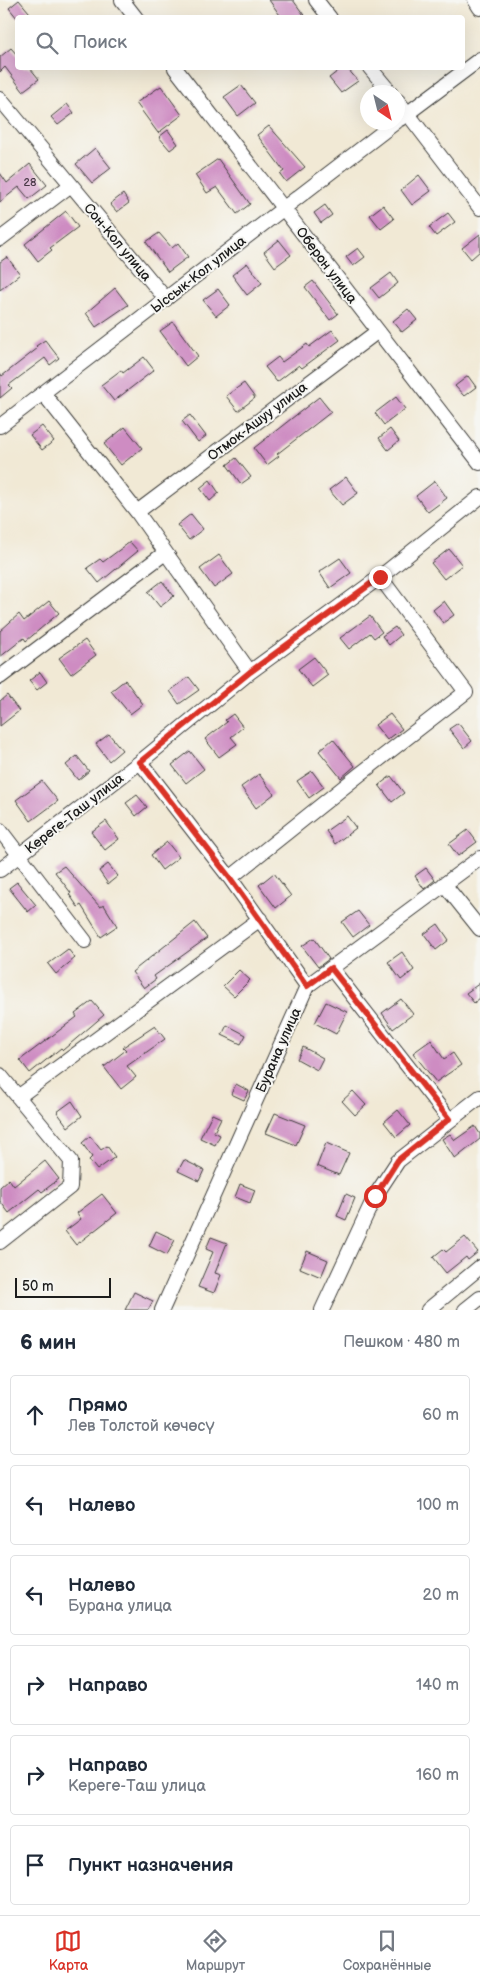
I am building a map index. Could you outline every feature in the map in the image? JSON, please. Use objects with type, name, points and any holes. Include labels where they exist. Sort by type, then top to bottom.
[{"type":"street","points":[[122,0],[134,15]]},
{"type":"street","points":[[316,0],[328,15]]},
{"type":"street","points":[[475,0],[480,8]]},
{"type":"street","name":"Ыссык-Кол улица","points":[[405,115],[480,59]]},
{"type":"street","name":"Оберон улица","points":[[177,70],[480,462]]},
{"type":"street","points":[[372,70],[384,85]]},
{"type":"street","name":"Сон-Кол улица","points":[[0,99],[166,299]]},
{"type":"street","points":[[405,125],[480,208]]},
{"type":"street","name":"Ыссык-Кол улица","points":[[0,426],[386,130]]},
{"type":"street","points":[[0,239],[71,185]]},
{"type":"street","name":"Отмок-Ашуу улица","points":[[137,512],[378,331]]},
{"type":"street","points":[[43,393],[137,512],[250,672]]},
{"type":"street","name":"Кереге-Таш улица","points":[[0,870],[140,762],[250,672],[380,577],[480,497]]},
{"type":"street","points":[[0,677],[165,554]]},
{"type":"street","points":[[230,878],[466,692],[380,577]]},
{"type":"street","points":[[140,762],[230,878],[307,986]]},
{"type":"street","points":[[0,830],[21,854],[85,941]]},
{"type":"street","name":"Бурана улица","points":[[162,1310],[307,986],[480,858]]},
{"type":"street","points":[[444,884],[480,929]]},
{"type":"street","points":[[18,1097],[260,919]]},
{"type":"street","points":[[331,968],[449,1119]]},
{"type":"street","points":[[0,1075],[71,1161],[70,1187],[0,1242]]},
{"type":"street","points":[[322,1310],[375,1196],[398,1160],[480,1097]]},
{"type":"street","points":[[428,1310],[480,1267]]},
{"type":"street","points":[[465,1310],[480,1298]]},
{"type":"building","points":[[19,0],[32,15],[15,16],[9,8]]},
{"type":"building","points":[[269,0],[293,0],[304,15],[280,15]]},
{"type":"building","points":[[11,48],[15,53],[15,70],[32,70],[39,79],[23,91],[5,67],[0,72],[0,57]]},
{"type":"building","points":[[339,70],[349,70],[358,81],[341,93],[329,78]]},
{"type":"building","points":[[241,85],[255,103],[238,116],[224,97]]},
{"type":"building","points":[[161,86],[182,115],[158,133],[136,103]]},
{"type":"building","points":[[67,104],[74,113],[58,125],[51,117]]},
{"type":"building","points":[[269,126],[305,167],[286,182],[280,174],[284,171],[257,135]]},
{"type":"building","points":[[168,130],[178,144],[170,150],[159,137]]},
{"type":"building","points":[[95,148],[111,168],[92,183],[76,164]]},
{"type":"building","points":[[218,159],[250,204],[237,214],[217,187],[207,193],[195,175]]},
{"type":"building","points":[[30,164],[47,185],[29,199],[19,187],[0,202],[0,173],[7,183]]},
{"type":"building","points":[[419,175],[431,191],[412,205],[401,190]]},
{"type":"building","points":[[123,194],[129,203],[117,212],[110,204]]},
{"type":"building","points":[[325,205],[332,215],[321,223],[314,213]]},
{"type":"building","points":[[383,205],[394,219],[381,229],[370,215]]},
{"type":"building","points":[[66,211],[78,227],[50,248],[52,250],[38,261],[25,244]]},
{"type":"building","points":[[448,213],[455,222],[436,236],[429,227]]},
{"type":"building","points":[[159,233],[172,248],[178,243],[188,257],[168,272],[146,242]]},
{"type":"building","points":[[480,234],[480,251],[471,259],[462,248]]},
{"type":"building","points":[[279,240],[291,255],[275,267],[264,252]]},
{"type":"building","points":[[358,248],[365,257],[353,266],[346,257]]},
{"type":"building","points":[[7,257],[20,274],[0,290],[0,262]]},
{"type":"building","points":[[247,263],[262,283],[247,295],[232,275]]},
{"type":"building","points":[[391,273],[398,283],[379,298],[371,288]]},
{"type":"building","points":[[313,281],[338,314],[330,320],[305,287]]},
{"type":"building","points":[[115,288],[128,305],[96,327],[86,313]]},
{"type":"building","points":[[218,289],[230,305],[216,316],[203,300]]},
{"type":"building","points":[[408,309],[417,320],[402,332],[393,321]]},
{"type":"building","points":[[173,322],[198,356],[186,366],[160,331]]},
{"type":"building","points":[[332,330],[340,340],[302,368],[299,365],[277,382],[265,367],[278,357],[282,362],[307,344],[309,347]]},
{"type":"building","points":[[45,340],[59,358],[50,365],[45,358],[9,385],[12,388],[0,398],[0,373],[2,376],[38,348],[36,346]]},
{"type":"building","points":[[144,357],[154,370],[114,401],[101,385],[121,370],[123,373]]},
{"type":"building","points":[[468,376],[476,387],[464,396],[455,386]]},
{"type":"building","points":[[244,383],[255,398],[238,411],[226,396]]},
{"type":"building","points":[[319,397],[331,412],[277,454],[279,456],[267,465],[254,448]]},
{"type":"building","points":[[396,397],[405,409],[384,425],[375,413]]},
{"type":"building","points":[[190,415],[206,436],[198,442],[182,421]]},
{"type":"building","points":[[42,426],[54,441],[42,450],[30,435]]},
{"type":"building","points":[[125,427],[142,448],[121,465],[104,444]]},
{"type":"building","points":[[390,429],[399,441],[388,450],[379,438]]},
{"type":"building","points":[[236,458],[251,477],[241,484],[227,465]]},
{"type":"building","points":[[346,477],[358,493],[342,505],[329,490]]},
{"type":"building","points":[[210,480],[219,493],[210,501],[200,488]]},
{"type":"building","points":[[435,481],[447,498],[428,512],[416,496]]},
{"type":"building","points":[[191,514],[203,529],[189,540],[177,525]]},
{"type":"building","points":[[130,542],[138,551],[99,583],[87,568],[100,559],[103,562]]},
{"type":"building","points":[[449,549],[462,565],[444,579],[431,563]]},
{"type":"building","points":[[219,555],[233,574],[214,588],[200,569]]},
{"type":"building","points":[[340,558],[351,573],[330,588],[319,572]]},
{"type":"building","points":[[162,581],[174,596],[160,607],[148,592]]},
{"type":"building","points":[[49,601],[59,613],[26,641],[24,638],[0,657],[0,631],[19,614],[24,621]]},
{"type":"building","points":[[444,601],[454,615],[443,623],[433,610]]},
{"type":"building","points":[[370,616],[382,632],[374,638],[370,633],[349,649],[340,638]]},
{"type":"building","points":[[395,627],[401,635],[389,645],[382,636]]},
{"type":"building","points":[[85,640],[96,655],[71,674],[59,658]]},
{"type":"building","points":[[314,657],[328,675],[312,687],[298,669]]},
{"type":"building","points":[[40,672],[47,682],[37,690],[29,681]]},
{"type":"building","points":[[189,677],[199,690],[179,704],[170,691]]},
{"type":"building","points":[[125,680],[143,704],[130,714],[111,691]]},
{"type":"building","points":[[7,695],[19,711],[0,726],[0,701]]},
{"type":"building","points":[[233,714],[243,727],[231,737],[237,744],[219,757],[205,739],[227,722],[225,720]]},
{"type":"building","points":[[390,714],[402,729],[387,740],[375,725]]},
{"type":"building","points":[[458,723],[472,741],[464,748],[449,729]]},
{"type":"building","points":[[109,734],[122,750],[109,761],[96,744]]},
{"type":"building","points":[[333,739],[355,766],[341,778],[319,751]]},
{"type":"building","points":[[190,751],[204,769],[186,783],[172,765]]},
{"type":"building","points":[[77,756],[89,771],[78,780],[66,765]]},
{"type":"building","points":[[312,771],[324,787],[309,798],[297,781]]},
{"type":"building","points":[[259,774],[274,794],[256,808],[241,787]]},
{"type":"building","points":[[391,776],[404,793],[392,802],[379,785]]},
{"type":"building","points":[[42,781],[58,801],[31,821],[16,800]]},
{"type":"building","points":[[137,795],[147,807],[136,816],[126,803]]},
{"type":"building","points":[[347,816],[356,828],[335,844],[326,831]]},
{"type":"building","points":[[106,821],[119,839],[105,850],[91,832]]},
{"type":"building","points":[[468,830],[477,842],[458,856],[449,844]]},
{"type":"building","points":[[167,842],[179,857],[162,870],[151,855]]},
{"type":"building","points":[[108,864],[118,876],[108,884],[99,871]]},
{"type":"building","points":[[64,866],[100,907],[104,905],[117,926],[101,937],[81,905],[78,907],[69,894],[71,893],[55,872]]},
{"type":"building","points":[[426,868],[435,880],[424,889],[415,876]]},
{"type":"building","points":[[274,873],[291,896],[276,908],[259,885]]},
{"type":"building","points":[[17,882],[36,905],[28,912],[9,888]]},
{"type":"building","points":[[358,911],[369,925],[353,937],[342,922]]},
{"type":"building","points":[[195,922],[207,938],[154,976],[156,979],[144,988],[132,972]]},
{"type":"building","points":[[438,924],[449,940],[436,950],[424,934]]},
{"type":"building","points":[[314,938],[329,959],[318,967],[302,946]]},
{"type":"building","points":[[68,949],[75,958],[56,974],[48,964]]},
{"type":"building","points":[[402,952],[414,970],[401,980],[388,962]]},
{"type":"building","points":[[239,970],[250,980],[234,996],[223,986]]},
{"type":"building","points":[[480,983],[480,998],[474,1003],[466,993]]},
{"type":"building","points":[[401,999],[413,1014],[393,1029],[382,1013]]},
{"type":"building","points":[[92,1001],[104,1015],[63,1050],[61,1048],[30,1073],[20,1060],[77,1017],[75,1014]]},
{"type":"building","points":[[326,1002],[347,1012],[336,1034],[315,1023]]},
{"type":"building","points":[[227,1025],[246,1035],[241,1044],[222,1035]]},
{"type":"building","points":[[155,1026],[165,1039],[127,1066],[136,1077],[121,1089],[104,1067],[126,1050],[123,1047]]},
{"type":"building","points":[[431,1040],[444,1059],[453,1053],[461,1065],[436,1082],[413,1053]]},
{"type":"building","points":[[303,1047],[323,1058],[317,1070],[297,1059]]},
{"type":"building","points":[[236,1084],[249,1091],[244,1100],[231,1094]]},
{"type":"building","points":[[353,1091],[366,1105],[355,1115],[342,1101]]},
{"type":"building","points":[[72,1101],[82,1116],[68,1127],[57,1112]]},
{"type":"building","points":[[398,1110],[410,1125],[396,1137],[384,1122]]},
{"type":"building","points":[[275,1113],[305,1125],[296,1145],[266,1133]]},
{"type":"building","points":[[212,1114],[221,1118],[214,1132],[220,1135],[215,1145],[200,1138]]},
{"type":"building","points":[[475,1126],[480,1134],[480,1139],[455,1159],[442,1139],[450,1134],[455,1140]]},
{"type":"building","points":[[90,1136],[101,1150],[107,1146],[115,1157],[97,1170],[89,1160],[92,1157],[82,1143]]},
{"type":"building","points":[[326,1143],[349,1153],[339,1175],[317,1166]]},
{"type":"building","points":[[184,1160],[204,1170],[199,1181],[178,1171]]},
{"type":"building","points":[[45,1161],[59,1179],[42,1192],[39,1189],[9,1213],[0,1201],[0,1187],[9,1179],[14,1186]]},
{"type":"building","points":[[240,1184],[255,1190],[250,1203],[235,1197]]},
{"type":"building","points":[[102,1194],[117,1213],[76,1245],[65,1231],[81,1219],[77,1213]]},
{"type":"building","points":[[346,1194],[355,1198],[346,1220],[337,1216]]},
{"type":"building","points":[[156,1231],[175,1240],[167,1255],[149,1246]]},
{"type":"building","points":[[211,1237],[227,1243],[215,1273],[221,1275],[214,1293],[198,1287],[213,1252],[206,1249]]},
{"type":"building","points":[[465,1237],[478,1252],[468,1260],[466,1257],[446,1273],[433,1257],[443,1249],[446,1252]]},
{"type":"building","points":[[307,1251],[328,1260],[321,1277],[300,1268]]},
{"type":"building","points":[[134,1292],[153,1301],[148,1310],[125,1310]]},
{"type":"route","points":[[375,1196],[398,1160],[449,1119],[331,968],[307,986],[230,878],[140,762],[250,672],[380,577]]}]
